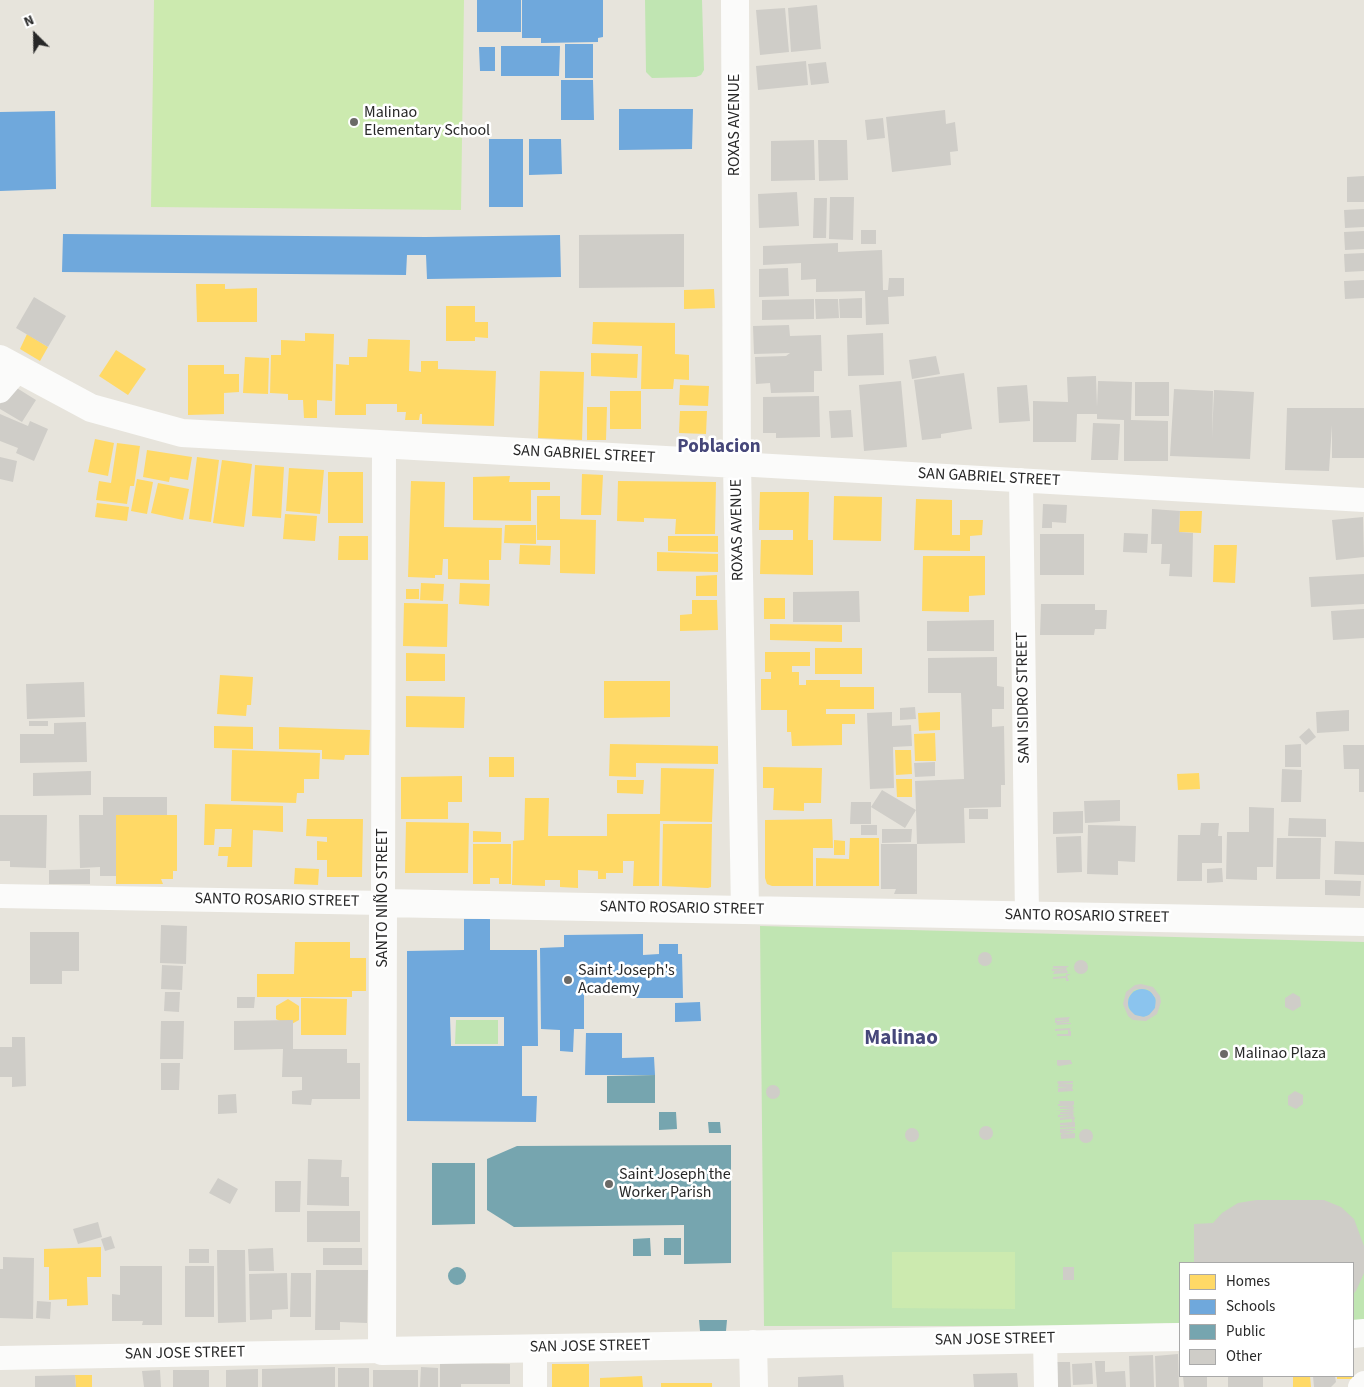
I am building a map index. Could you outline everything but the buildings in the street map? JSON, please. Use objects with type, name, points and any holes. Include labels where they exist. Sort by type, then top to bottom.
[{"type":"main road","name":"ROXAS AVENUE","points":[[735,0],[737,464],[746,910]]},
{"type":"main road","name":"SAN GABRIEL STREET","points":[[9,364],[91,408],[182,433],[737,464]]},
{"type":"main road","name":"SANTO ROSARIO STREET","points":[[383,903],[1364,922]]},
{"type":"main road","name":"SANTO NIÑO STREET","points":[[382,1351],[383,903]]},
{"type":"main road","name":"SAN JOSE STREET","points":[[382,1351],[1179,1337]]},
{"type":"main road","points":[[753,1344],[754,1387]]},
{"type":"street","points":[[0,391],[9,364]]},
{"type":"street","name":"SANTO NIÑO STREET","points":[[383,903],[384,444]]},
{"type":"street","name":"SAN GABRIEL STREET","points":[[737,464],[1364,500]]},
{"type":"street","name":"SAN ISIDRO STREET","points":[[1022,480],[1027,916]]},
{"type":"street","name":"SANTO ROSARIO STREET","points":[[0,896],[383,903]]},
{"type":"street","points":[[1045,1339],[1046,1387]]},
{"type":"street","points":[[535,1387],[536,1348]]},
{"type":"street","name":"SAN JOSE STREET","points":[[0,1358],[382,1351]]},
{"type":"street","points":[[1360,1387],[1364,1382]]},
{"type":"green space","points":[[154,0],[464,0],[461,210],[151,207]]},
{"type":"green space","points":[[645,0],[702,0],[704,70],[701,75],[696,77],[652,78],[646,72]]},
{"type":"green space","points":[[760,926],[1364,942],[1364,1320],[1354,1320],[1354,1262],[1179,1262],[1179,1323],[1058,1326],[764,1326]]},
{"type":"green space","points":[[456,1020],[498,1020],[498,1044],[455,1044]]},
{"type":"green space","points":[[892,1252],[1015,1252],[1015,1309],[892,1308]]},
{"type":"water","points":[[1142,989],[1152,993],[1156,1003],[1152,1013],[1142,1017],[1132,1013],[1128,1003],[1132,993]]},
{"type":"place","name":"Malinao Elementary School","points":[[354,122]]},
{"type":"place","name":"Saint Joseph's Academy","points":[[568,980]]},
{"type":"place","name":"Malinao Plaza","points":[[1224,1054]]},
{"type":"place","name":"Saint Joseph the Worker Parish","points":[[609,1184]]},
{"type":"district","name":"Poblacion","points":[[719,448]]},
{"type":"district","name":"Malinao","points":[[901,1039]]}]
